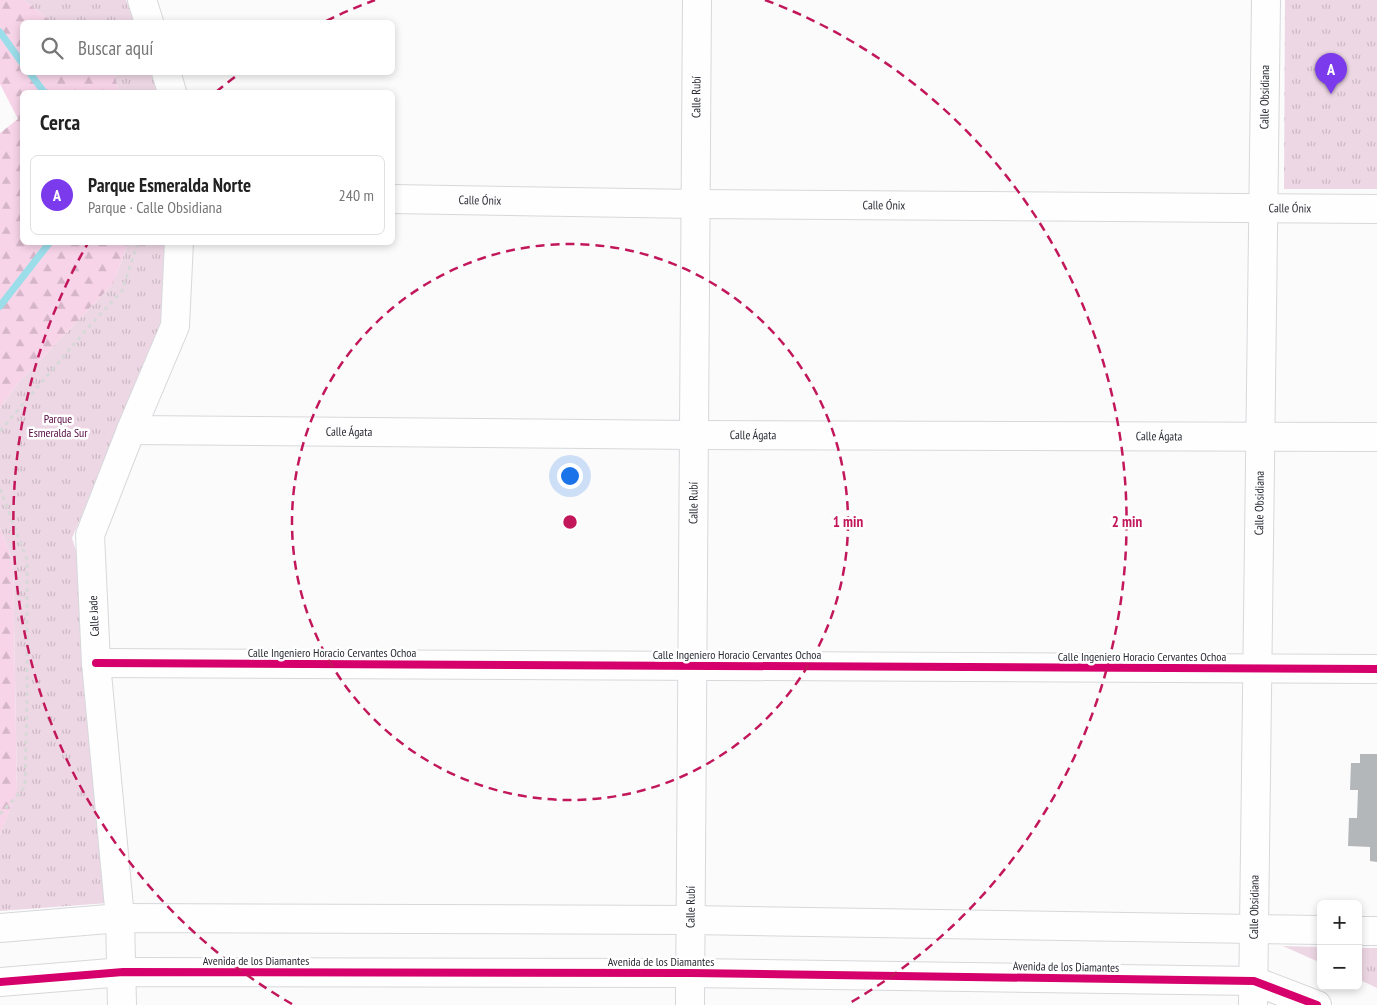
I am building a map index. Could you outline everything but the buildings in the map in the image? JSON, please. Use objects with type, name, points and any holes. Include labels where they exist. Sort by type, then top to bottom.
[{"type":"street","points":[[142,0],[148,20]]},
{"type":"street","name":"Calle Rubí","points":[[690,1005],[697,0]]},
{"type":"street","name":"Calle Obsidiana","points":[[1253,993],[1266,0]]},
{"type":"street","points":[[167,75],[171,90]]},
{"type":"street","name":"Calle Ónix","points":[[395,199],[696,204],[1377,209]]},
{"type":"street","name":"Calle Jade","points":[[122,1005],[120,918],[96,662],[90,535],[131,430],[175,326],[179,245]]},
{"type":"street","name":"Calle Ágata","points":[[131,430],[694,435],[1377,437]]},
{"type":"street","name":"Calle Ingeniero Horacio Cervantes Ochoa","points":[[96,662],[1377,669]]},
{"type":"street","points":[[0,928],[120,918],[691,920],[1317,930]]},
{"type":"street","points":[[1362,930],[1377,931]]},
{"type":"street","name":"Avenida de los Diamantes","points":[[0,982],[122,972],[690,973],[1253,993],[1317,1005]]},
{"type":"path","points":[[0,432],[86,329],[122,291],[137,245]]},
{"type":"path","points":[[0,489],[27,560],[27,697],[24,787],[0,814]]},
{"type":"green space","points":[[0,0],[24,0],[49,20],[20,20],[20,75],[115,75],[119,90],[20,90],[20,245],[127,245],[113,284],[19,382],[0,408],[0,133],[18,119],[0,84]]},
{"type":"green space","points":[[24,0],[126,0],[133,20],[49,20]]},
{"type":"green space","points":[[1285,0],[1377,0],[1377,189],[1284,189]]},
{"type":"green space","points":[[115,75],[152,75],[156,90],[119,90]]},
{"type":"green space","name":"Parque Esmeralda Sur","points":[[127,245],[169,245],[165,320],[72,538],[80,563],[108,903],[0,911],[0,835],[17,792],[13,562],[0,527],[0,408],[19,382],[113,284]]},
{"type":"green space","points":[[0,527],[13,562],[17,793],[0,835]]},
{"type":"green space","points":[[1283,946],[1317,947],[1317,961]]},
{"type":"green space","points":[[1362,948],[1377,948],[1377,988],[1362,981]]},
{"type":"waterway","points":[[0,32],[20,60]]},
{"type":"waterway","points":[[31,75],[42,90]]},
{"type":"waterway","points":[[0,306],[48,245]]},
{"type":"cycle path","points":[[96,663],[1377,669]]},
{"type":"cycle path","points":[[0,982],[123,972],[690,973],[1254,981],[1317,1005]]},
{"type":"place","name":"Parque Esmeralda Norte","points":[[1331,94]]}]
